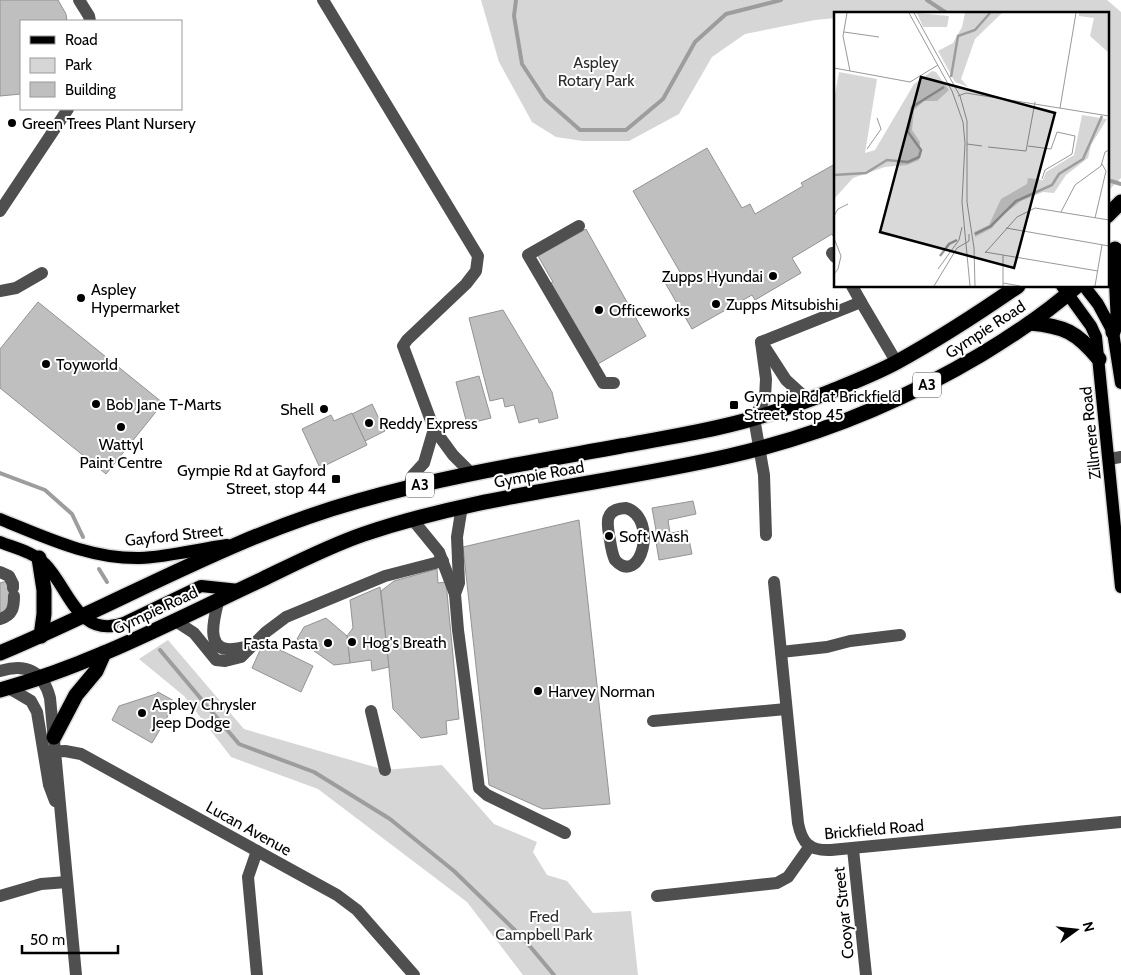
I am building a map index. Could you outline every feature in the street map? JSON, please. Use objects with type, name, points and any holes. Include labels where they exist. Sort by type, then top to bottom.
[{"type":"highway","points":[[1108,215],[1121,202]]},
{"type":"highway","points":[[1114,250],[1118,314],[1114,332]]},
{"type":"highway","name":"Gympie Road","points":[[0,653],[41,636],[239,544],[337,507],[409,487],[647,441],[754,418],[808,400],[850,384],[897,362],[960,326],[1015,288]]},
{"type":"highway","name":"Gympie Road","points":[[4,689],[40,678],[104,653],[219,598],[362,534],[462,506],[711,460],[758,449],[844,422],[910,394],[974,359],[1030,323],[1069,289]]},
{"type":"highway","points":[[1030,323],[1053,325],[1065,329],[1084,341],[1098,359]]},
{"type":"highway","points":[[39,558],[44,590],[44,614],[41,636]]},
{"type":"highway","points":[[51,747],[76,695],[96,671],[104,653]]},
{"type":"main road","points":[[1086,288],[1098,304],[1114,332],[1121,383]]},
{"type":"main road","name":"Zillmere Road","points":[[1069,289],[1092,326],[1096,337],[1115,458],[1121,587]]},
{"type":"main road","name":"Gayford Street","points":[[0,519],[86,551],[124,558],[154,557],[239,544]]},
{"type":"main road","points":[[0,542],[39,558],[55,574],[76,610],[82,616],[99,625],[112,627],[124,623],[201,586],[239,590]]},
{"type":"street","points":[[79,0],[90,20]]},
{"type":"street","points":[[323,0],[478,256],[476,271],[466,284],[406,340],[403,346],[434,429],[453,455],[472,474]]},
{"type":"street","points":[[0,211],[67,110]]},
{"type":"street","points":[[579,226],[528,255],[603,384],[614,383]]},
{"type":"street","points":[[0,291],[16,288],[42,273]]},
{"type":"street","points":[[853,288],[897,362]]},
{"type":"street","points":[[761,342],[861,302]]},
{"type":"street","points":[[761,342],[786,380],[808,400]]},
{"type":"street","points":[[761,342],[766,379],[765,398],[754,418],[764,475],[766,535]]},
{"type":"street","points":[[409,487],[413,475],[424,463],[434,429]]},
{"type":"street","points":[[455,594],[459,583],[457,537],[462,506]]},
{"type":"street","points":[[412,519],[439,552],[455,594],[479,788],[487,795],[565,833]]},
{"type":"street","points":[[174,620],[194,633],[216,660],[225,661],[241,657],[251,646],[286,617],[385,576],[443,561]]},
{"type":"street","points":[[0,572],[9,576],[14,592],[14,607],[11,613],[0,619]]},
{"type":"street","name":"Brickfield Road","points":[[774,582],[798,823],[802,839],[810,846],[821,851],[853,849],[1121,822]]},
{"type":"street","points":[[219,598],[213,628],[217,643],[220,647],[226,649],[251,646]]},
{"type":"street","points":[[781,652],[827,647],[850,641],[900,635]]},
{"type":"street","points":[[0,671],[22,668],[34,672],[44,683],[50,698],[51,747],[49,785],[60,815],[76,975]]},
{"type":"street","points":[[4,689],[27,698],[35,707],[51,747]]},
{"type":"street","points":[[653,721],[786,709]]},
{"type":"street","points":[[371,711],[385,770]]},
{"type":"street","name":"Lucan Avenue","points":[[51,747],[81,754],[348,902],[414,975]]},
{"type":"street","points":[[657,896],[776,883],[788,877],[810,846]]},
{"type":"street","name":"Cooyar Street","points":[[853,849],[866,975]]},
{"type":"street","points":[[257,851],[248,877],[257,975]]},
{"type":"street","points":[[0,896],[41,884],[67,882]]},
{"type":"green space","name":"Aspley Rotary Park","points":[[481,0],[1107,0],[1121,12],[1121,178],[1108,191],[1108,12],[834,12],[834,18],[745,34],[712,57],[679,114],[629,141],[583,141],[556,137],[532,122],[499,62]]},
{"type":"green space","name":"Fred Campbell Park","points":[[168,640],[244,729],[385,770],[442,765],[494,824],[537,842],[533,852],[547,875],[567,881],[593,913],[631,911],[638,975],[523,975],[467,902],[318,789],[231,757],[184,696],[139,659]]},
{"type":"building","points":[[0,0],[58,0],[66,14],[67,20],[20,20],[20,94],[0,96]]},
{"type":"building","points":[[707,148],[742,208],[750,204],[755,214],[803,186],[801,183],[834,165],[834,237],[832,234],[792,258],[801,273],[755,300],[752,295],[692,329],[664,281],[680,272],[633,191]]},
{"type":"building","name":"Officeworks","points":[[586,229],[646,336],[598,364],[551,283],[553,282],[538,256]]},
{"type":"building","points":[[38,302],[163,403],[106,474],[0,388],[0,349]]},
{"type":"building","points":[[503,310],[552,392],[558,418],[539,423],[538,418],[519,423],[514,405],[505,407],[503,398],[490,401],[469,318]]},
{"type":"building","points":[[479,376],[491,418],[467,424],[456,382]]},
{"type":"building","name":"Reddy Express","points":[[372,404],[385,431],[365,441],[352,414]]},
{"type":"building","points":[[352,413],[367,445],[320,468],[302,429],[331,415],[334,421]]},
{"type":"building","points":[[693,501],[696,514],[668,520],[670,533],[657,536],[652,508]]},
{"type":"building","name":"Harvey Norman","points":[[579,520],[610,804],[543,809],[489,785],[463,547]]},
{"type":"building","points":[[687,530],[692,554],[659,560],[655,536]]},
{"type":"building","points":[[437,569],[438,583],[446,582],[459,719],[446,721],[447,734],[421,738],[393,709],[381,591],[394,581]]},
{"type":"building","points":[[7,581],[13,604],[0,616],[0,583]]},
{"type":"building","points":[[380,587],[389,667],[372,671],[371,660],[350,663],[347,636],[353,628],[350,600]]},
{"type":"building","points":[[326,618],[347,636],[350,663],[334,665],[297,639],[304,627]]},
{"type":"building","points":[[270,645],[313,666],[301,692],[252,668],[261,648]]},
{"type":"building","name":"Aspley Chrysler Jeep Dodge","points":[[158,692],[176,702],[152,743],[112,720],[119,706]]},
{"type":"waterway","points":[[516,0],[514,16],[522,64],[545,99],[580,130],[626,130],[663,99],[695,42],[726,14],[781,0]]},
{"type":"waterway","points":[[927,0],[945,12]]},
{"type":"waterway","points":[[1111,181],[1121,184]]},
{"type":"waterway","points":[[0,473],[45,490],[72,514],[83,537]]},
{"type":"waterway","points":[[99,569],[107,582]]},
{"type":"waterway","points":[[160,650],[239,744],[314,772],[390,819],[454,871],[523,938],[554,975]]},
{"type":"place","name":"Green Trees Plant Nursery","points":[[12,123]]},
{"type":"place","name":"Zupps Hyundai","points":[[773,276]]},
{"type":"place","name":"Aspley Hypermarket","points":[[81,298]]},
{"type":"place","name":"Zupps Mitsubishi","points":[[716,304]]},
{"type":"place","name":"Officeworks","points":[[599,310]]},
{"type":"place","name":"Toyworld","points":[[46,364]]},
{"type":"place","name":"Bob Jane T-Marts","points":[[96,404]]},
{"type":"place","name":"Gympie Rd at Brickfield Street, stop 45","points":[[734,405]]},
{"type":"place","name":"Shell","points":[[324,409]]},
{"type":"place","name":"Reddy Express","points":[[369,423]]},
{"type":"place","name":"Wattyl Paint Centre","points":[[121,427]]},
{"type":"place","name":"Gympie Rd at Gayford Street, stop 44","points":[[336,479]]},
{"type":"place","name":"Soft Wash","points":[[609,536]]},
{"type":"place","name":"Hog's Breath","points":[[352,642]]},
{"type":"place","name":"Fasta Pasta","points":[[328,643]]},
{"type":"place","name":"Harvey Norman","points":[[538,691]]},
{"type":"place","name":"Aspley Chrysler Jeep Dodge","points":[[142,713]]}]
